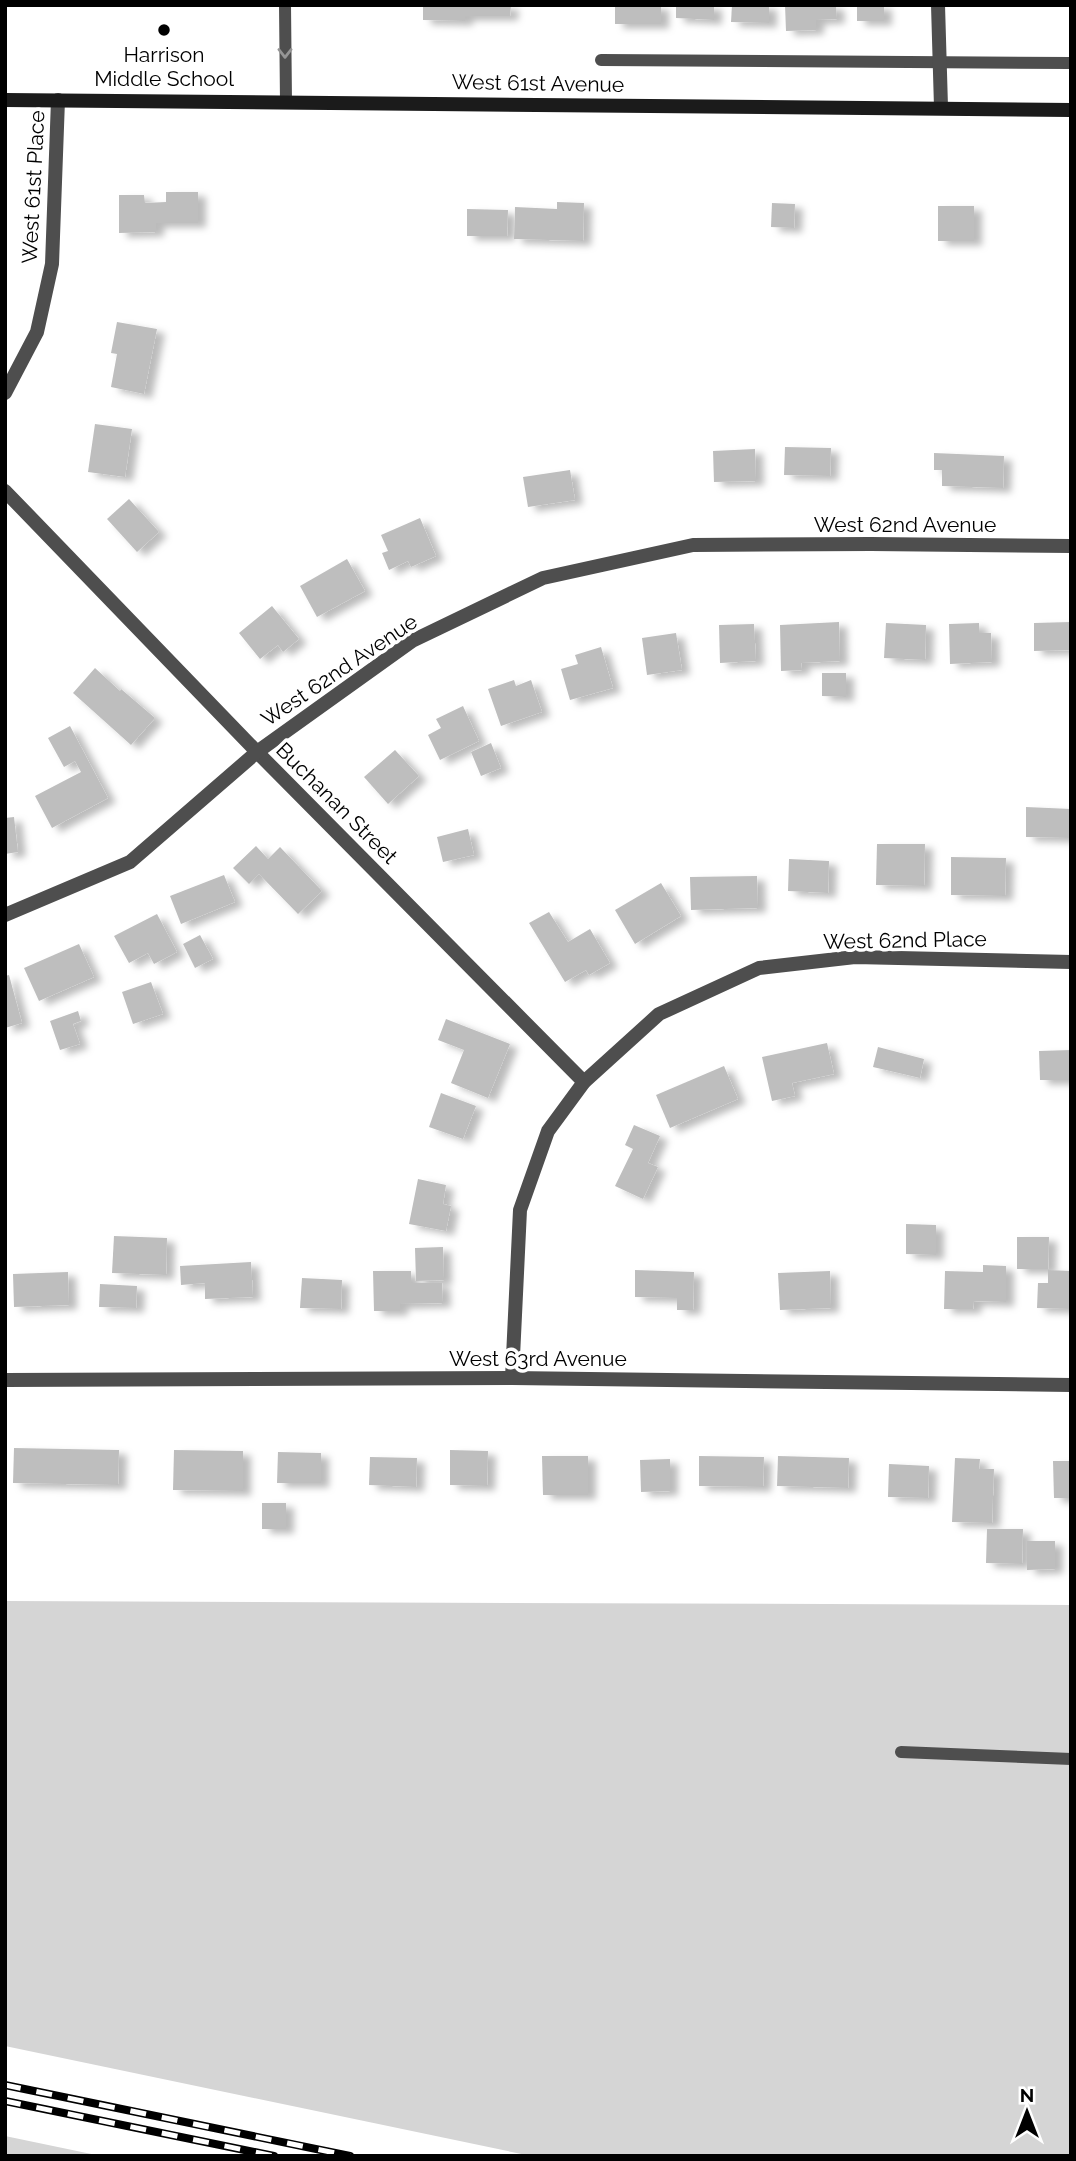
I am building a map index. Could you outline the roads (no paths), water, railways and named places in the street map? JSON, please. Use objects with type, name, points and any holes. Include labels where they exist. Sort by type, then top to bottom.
[{"type":"main road","name":"West 61st Avenue","points":[[5,100],[1071,110]]},
{"type":"street","points":[[938,5],[941,107]]},
{"type":"street","name":"West 61st Place","points":[[5,393],[37,331],[52,264],[58,100]]},
{"type":"street","name":"Buchanan Street","points":[[5,491],[257,752],[584,1082]]},
{"type":"street","name":"West 62nd Avenue","points":[[5,915],[130,862],[257,752],[412,641],[543,578],[693,545],[1071,546]]},
{"type":"street","name":"West 62nd Place","points":[[512,1378],[520,1210],[548,1131],[584,1082],[659,1014],[759,968],[855,957],[1071,962]]},
{"type":"street","name":"West 63rd Avenue","points":[[5,1380],[512,1378],[1071,1385]]},
{"type":"lane","points":[[285,5],[286,102]]},
{"type":"lane","points":[[601,60],[1071,63]]},
{"type":"lane","points":[[901,1752],[1071,1759]]},
{"type":"railway","points":[[5,2085],[350,2156]]},
{"type":"railway","points":[[5,2101],[274,2156]]},
{"type":"place","name":"Harrison Middle School","points":[[164,30]]}]
